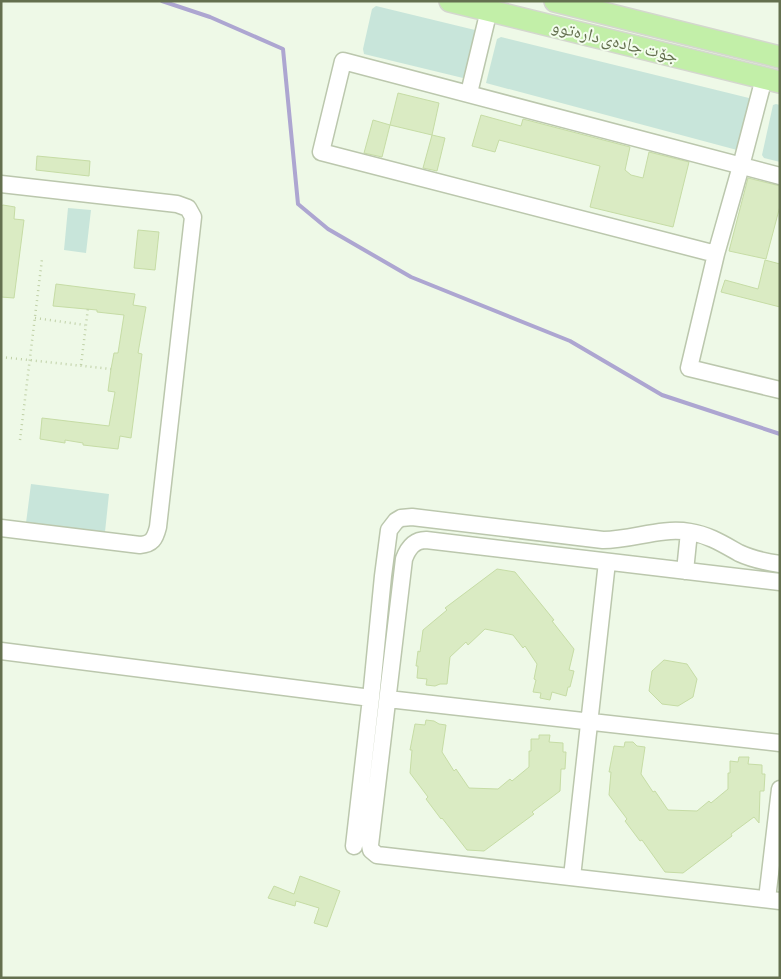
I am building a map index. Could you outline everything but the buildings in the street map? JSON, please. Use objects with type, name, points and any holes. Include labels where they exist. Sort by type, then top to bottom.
[{"type":"main road","name":"جۆت جادەی دارەتوو","points":[[450,1],[772,80]]},
{"type":"main road","name":"جۆت جادەی دارەتوو","points":[[555,1],[780,57]]},
{"type":"main road","points":[[650,50],[655,26]]},
{"type":"street","points":[[469,93],[489,10]]},
{"type":"street","points":[[716,254],[321,152],[343,61],[780,176]]},
{"type":"street","points":[[772,80],[741,166],[716,254],[689,368],[780,390]]},
{"type":"street","points":[[1,184],[177,204],[188,208],[193,217],[158,527],[154,540],[148,545],[140,546],[1,528]]},
{"type":"street","points":[[354,846],[372,698],[388,536],[392,525],[401,518],[412,517],[603,540],[628,539],[664,531],[689,532],[709,537],[753,558],[780,564]]},
{"type":"street","points":[[685,571],[689,532]]},
{"type":"street","points":[[780,582],[426,540],[418,541],[408,550],[404,559],[370,845],[373,852],[377,855],[774,900],[780,789]]},
{"type":"street","points":[[572,876],[607,562]]},
{"type":"street","points":[[1,651],[372,698]]},
{"type":"street","points":[[388,699],[780,744]]},
{"type":"path","points":[[20,440],[42,259]]},
{"type":"path","points":[[81,365],[88,308]]},
{"type":"path","points":[[35,318],[86,325]]},
{"type":"path","points":[[1,356],[111,369]]},
{"type":"green space","points":[[376,6],[475,30],[477,35],[467,76],[463,78],[364,54],[363,49],[372,9]]},
{"type":"green space","points":[[501,37],[753,99],[737,150],[486,83],[497,39]]},
{"type":"green space","points":[[773,105],[780,105],[780,162],[764,158],[762,155]]},
{"type":"green space","points":[[68,208],[91,210],[86,253],[64,250]]},
{"type":"green space","points":[[31,484],[109,494],[105,532],[26,523]]},
{"type":"waterway","points":[[162,1],[210,17],[283,49],[298,204],[328,229],[411,277],[570,341],[662,395],[780,434]]}]
